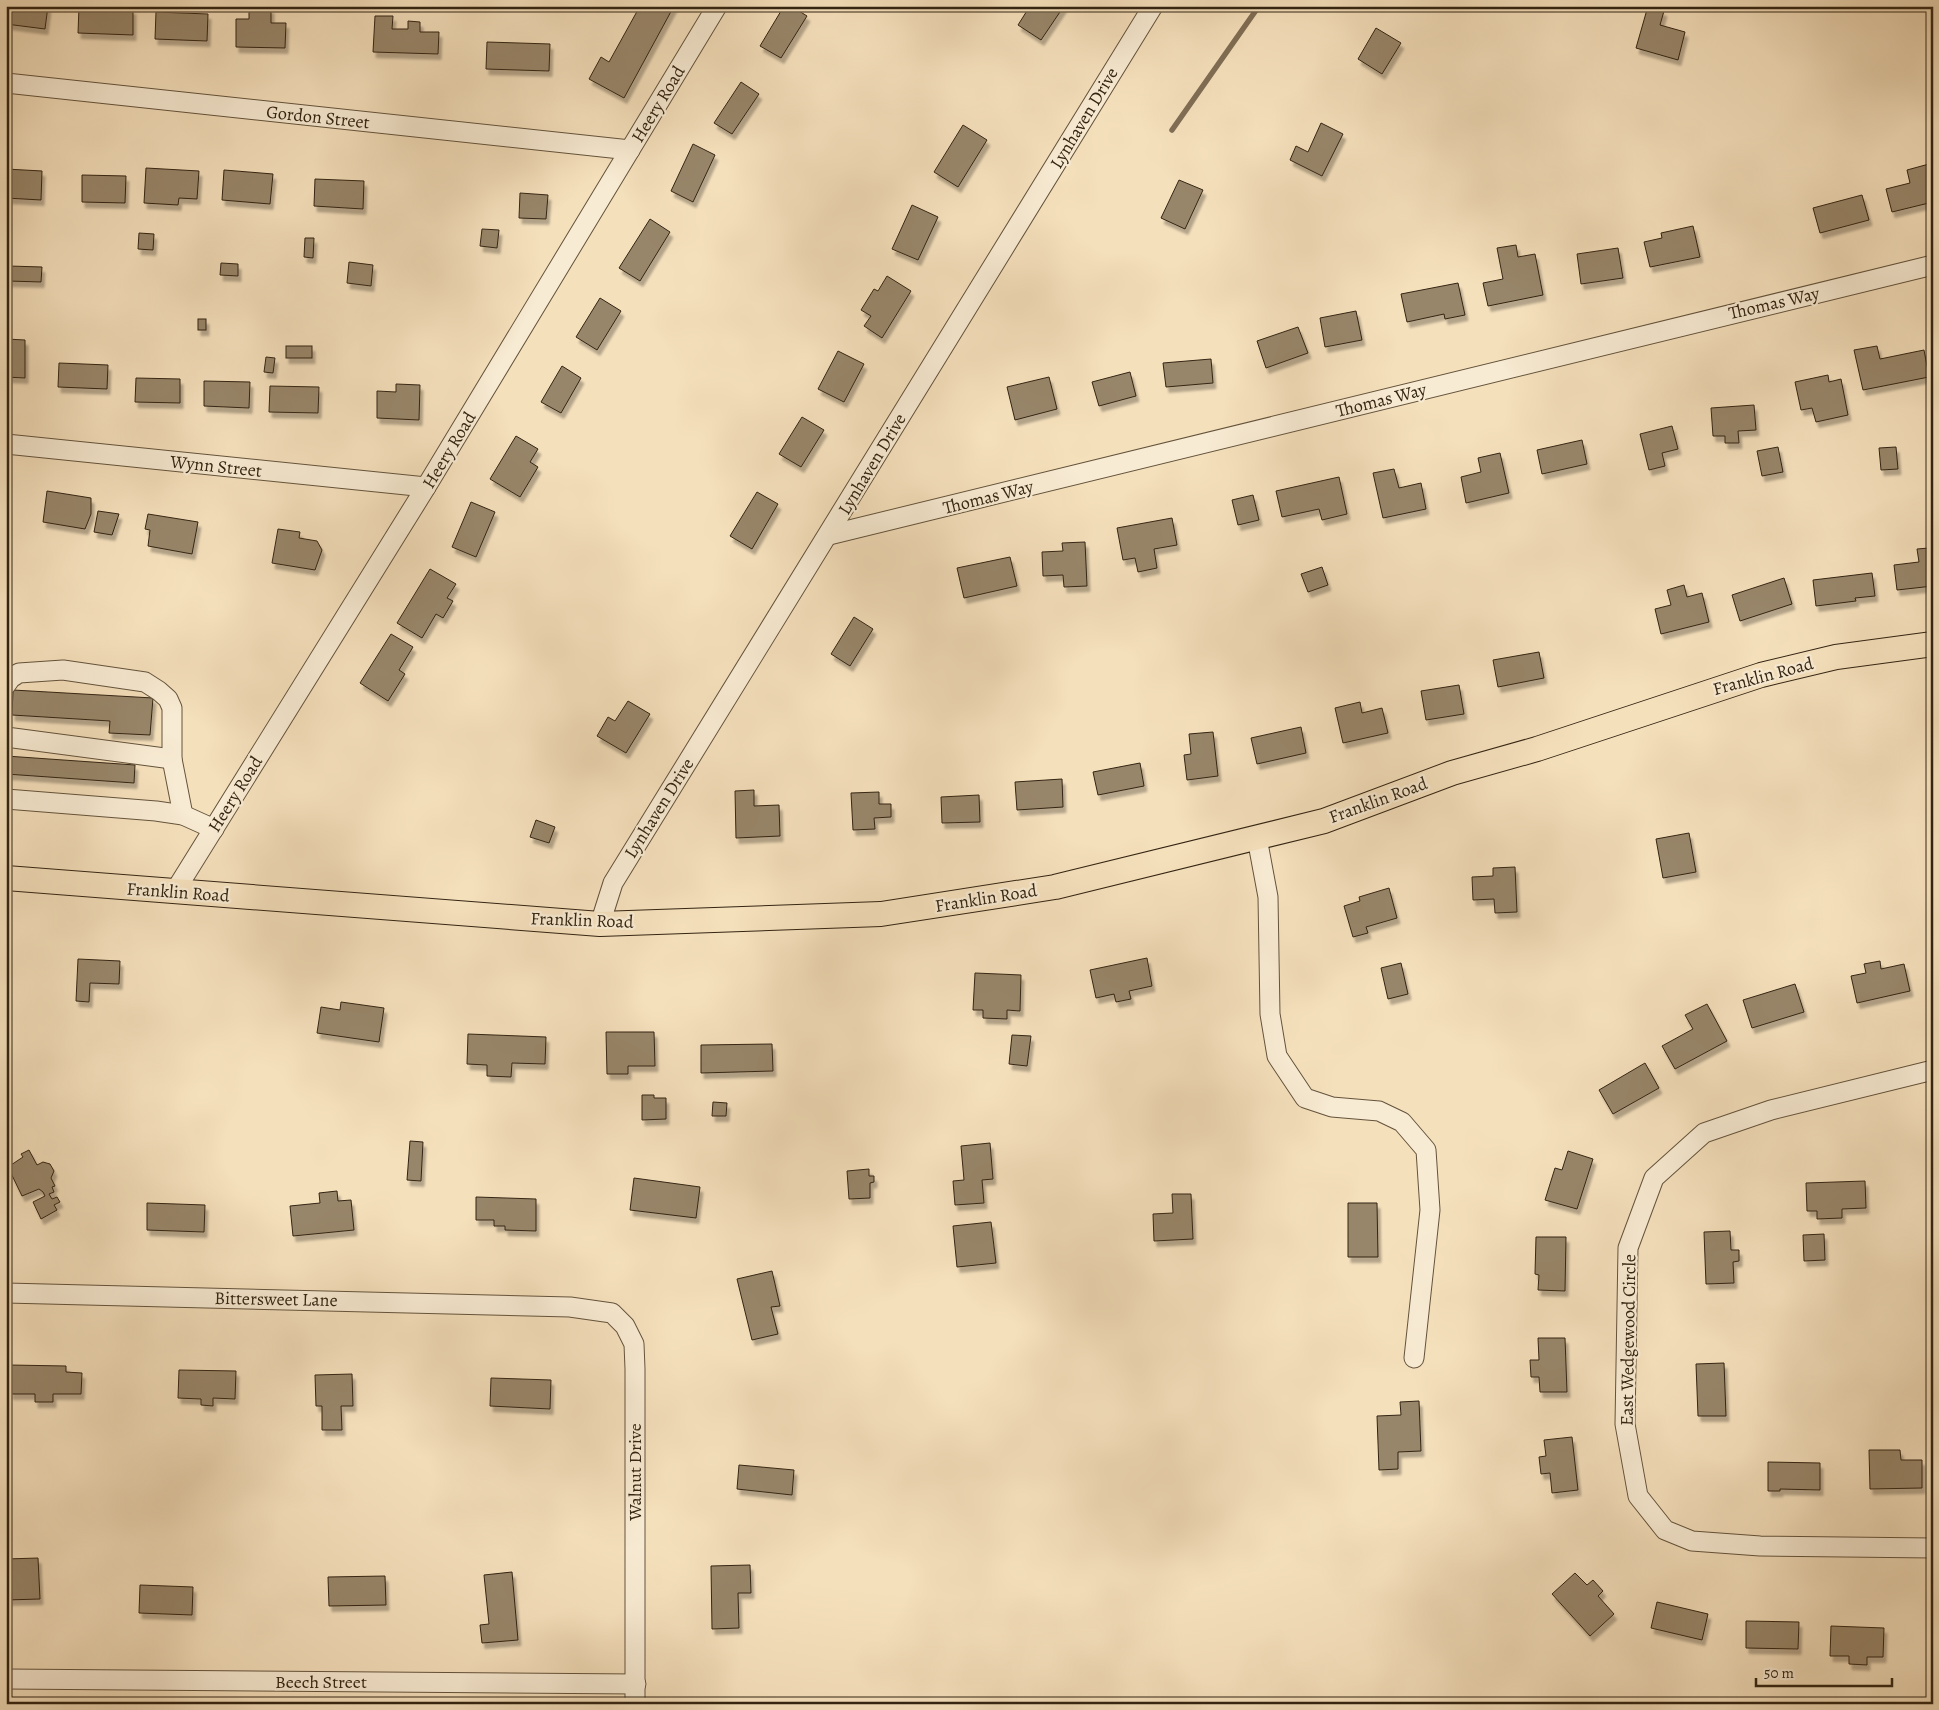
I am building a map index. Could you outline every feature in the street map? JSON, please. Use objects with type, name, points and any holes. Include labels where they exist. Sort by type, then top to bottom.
[{"type":"main road","name":"Franklin Road","points":[[6,878],[600,924],[881,914],[1055,888],[1324,821],[1452,772],[1537,749],[1761,675],[1836,657],[1933,644]]},
{"type":"street","name":"Heery Road","points":[[175,891],[426,487],[717,6]]},
{"type":"street","name":"Lynhaven Drive","points":[[600,924],[613,883],[1153,6]]},
{"type":"street","name":"Gordon Street","points":[[6,83],[630,150]]},
{"type":"street","name":"Thomas Way","points":[[829,535],[1933,265]]},
{"type":"street","name":"Wynn Street","points":[[6,444],[426,487]]},
{"type":"street","points":[[6,685],[11,678],[19,673],[62,670],[145,682],[168,699],[172,708],[172,759],[183,815]]},
{"type":"street","points":[[6,737],[172,759]]},
{"type":"street","points":[[6,799],[183,815],[214,828]]},
{"type":"street","points":[[1257,838],[1268,896],[1270,1014],[1277,1056],[1304,1098],[1332,1106],[1380,1111],[1402,1122],[1426,1150],[1430,1210],[1414,1358]]},
{"type":"street","name":"East Wedgewood Circle","points":[[1933,1070],[1771,1110],[1704,1133],[1654,1178],[1628,1248],[1624,1424],[1638,1496],[1665,1530],[1692,1541],[1760,1546],[1933,1548]]},
{"type":"street","name":"Bittersweet Lane","points":[[6,1293],[546,1307]]},
{"type":"street","name":"Walnut Drive","points":[[546,1307],[612,1313],[625,1326],[634,1344],[635,1704]]},
{"type":"street","name":"Beech Street","points":[[6,1679],[636,1684]]},
{"type":"building","points":[[6,6],[48,6],[45,29],[6,24]]},
{"type":"building","points":[[640,6],[674,6],[624,98],[589,79],[601,57],[609,62]]},
{"type":"building","points":[[784,6],[791,6],[807,16],[781,58],[760,46]]},
{"type":"building","points":[[1030,6],[1064,6],[1041,40],[1018,25]]},
{"type":"building","points":[[1648,6],[1664,11],[1660,25],[1685,32],[1678,60],[1636,48]]},
{"type":"building","points":[[79,7],[133,9],[133,35],[78,33]]},
{"type":"building","points":[[249,8],[271,8],[271,23],[286,23],[285,48],[236,47],[236,19],[249,19]]},
{"type":"building","points":[[156,12],[208,14],[207,41],[155,39]]},
{"type":"building","points":[[375,16],[393,16],[392,29],[408,29],[408,21],[420,22],[420,32],[439,32],[438,54],[373,52]]},
{"type":"building","points":[[1376,28],[1401,43],[1382,74],[1358,59]]},
{"type":"building","points":[[487,42],[550,44],[549,71],[486,69]]},
{"type":"building","points":[[741,82],[759,94],[732,134],[714,123]]},
{"type":"building","points":[[1321,123],[1343,134],[1322,176],[1290,160],[1296,146],[1308,152]]},
{"type":"building","points":[[963,125],[987,140],[958,187],[934,172]]},
{"type":"building","points":[[693,144],[715,155],[693,202],[671,191]]},
{"type":"building","points":[[1929,164],[1933,176],[1933,202],[1892,212],[1886,189],[1910,183],[1907,170]]},
{"type":"building","points":[[146,168],[199,171],[197,199],[179,198],[178,205],[144,203]]},
{"type":"building","points":[[6,169],[42,171],[41,200],[6,198]]},
{"type":"building","points":[[224,170],[273,174],[270,204],[222,200]]},
{"type":"building","points":[[82,175],[126,176],[125,203],[82,202]]},
{"type":"building","points":[[315,179],[364,181],[363,209],[314,206]]},
{"type":"building","points":[[1179,180],[1203,190],[1185,229],[1161,218]]},
{"type":"building","points":[[520,193],[548,195],[546,219],[519,218]]},
{"type":"building","points":[[1862,195],[1869,220],[1820,233],[1813,208]]},
{"type":"building","points":[[912,205],[938,217],[918,260],[892,249]]},
{"type":"building","points":[[650,219],[670,232],[640,281],[619,268]]},
{"type":"building","points":[[1693,226],[1700,257],[1650,267],[1644,242],[1662,238],[1661,233]]},
{"type":"building","points":[[482,229],[499,230],[497,248],[480,246]]},
{"type":"building","points":[[139,233],[154,234],[153,250],[138,249]]},
{"type":"building","points":[[305,238],[314,238],[313,258],[304,257]]},
{"type":"building","points":[[1516,245],[1518,257],[1535,254],[1543,295],[1488,306],[1483,283],[1503,279],[1497,248]]},
{"type":"building","points":[[1618,248],[1623,278],[1581,284],[1577,254]]},
{"type":"building","points":[[349,262],[373,265],[371,286],[347,283]]},
{"type":"building","points":[[221,263],[238,264],[238,276],[220,275]]},
{"type":"building","points":[[9,266],[42,267],[41,282],[8,281]]},
{"type":"building","points":[[887,276],[911,291],[882,338],[864,326],[871,316],[861,310],[874,289],[878,291]]},
{"type":"building","points":[[1458,283],[1465,315],[1445,319],[1444,314],[1407,322],[1401,294]]},
{"type":"building","points":[[600,298],[621,311],[597,350],[576,337]]},
{"type":"building","points":[[1356,311],[1362,340],[1325,347],[1320,318]]},
{"type":"building","points":[[198,319],[206,319],[206,330],[198,330]]},
{"type":"building","points":[[1298,327],[1308,353],[1266,368],[1257,341]]},
{"type":"building","points":[[6,339],[25,340],[25,378],[6,377]]},
{"type":"building","points":[[286,346],[312,346],[312,358],[286,358]]},
{"type":"building","points":[[1877,346],[1880,359],[1924,350],[1929,377],[1863,390],[1854,350]]},
{"type":"building","points":[[838,351],[864,364],[844,402],[818,389]]},
{"type":"building","points":[[266,357],[275,358],[273,373],[264,372]]},
{"type":"building","points":[[1211,359],[1213,383],[1166,387],[1163,363]]},
{"type":"building","points":[[59,363],[108,365],[107,389],[58,387]]},
{"type":"building","points":[[562,366],[581,378],[561,413],[541,402]]},
{"type":"building","points":[[1130,372],[1136,396],[1099,406],[1092,382]]},
{"type":"building","points":[[1828,375],[1829,382],[1841,379],[1848,415],[1816,422],[1812,408],[1801,410],[1795,382]]},
{"type":"building","points":[[1049,377],[1057,409],[1015,420],[1007,387]]},
{"type":"building","points":[[136,378],[180,379],[180,403],[135,402]]},
{"type":"building","points":[[204,381],[250,382],[249,408],[204,406]]},
{"type":"building","points":[[396,384],[420,385],[419,420],[377,418],[377,391],[396,392]]},
{"type":"building","points":[[270,386],[319,387],[318,413],[269,412]]},
{"type":"building","points":[[1754,405],[1756,430],[1738,431],[1739,443],[1725,443],[1725,436],[1713,436],[1711,408]]},
{"type":"building","points":[[802,417],[824,430],[801,467],[779,454]]},
{"type":"building","points":[[1672,426],[1678,449],[1662,453],[1665,466],[1649,470],[1640,434]]},
{"type":"building","points":[[516,436],[538,449],[530,462],[538,467],[520,497],[490,479]]},
{"type":"building","points":[[1582,440],[1587,464],[1542,474],[1537,450]]},
{"type":"building","points":[[1778,447],[1783,472],[1762,476],[1757,451]]},
{"type":"building","points":[[1896,447],[1898,469],[1881,470],[1879,448]]},
{"type":"building","points":[[1500,453],[1509,493],[1466,503],[1461,477],[1481,472],[1478,458]]},
{"type":"building","points":[[1394,469],[1399,488],[1421,483],[1426,509],[1383,518],[1373,473]]},
{"type":"building","points":[[1339,477],[1347,514],[1322,520],[1319,509],[1282,517],[1276,491]]},
{"type":"building","points":[[47,491],[91,498],[91,514],[85,529],[43,522]]},
{"type":"building","points":[[757,492],[778,504],[752,549],[730,536]]},
{"type":"building","points":[[1253,495],[1259,520],[1238,525],[1232,500]]},
{"type":"building","points":[[471,502],[495,512],[476,557],[452,547]]},
{"type":"building","points":[[98,511],[119,514],[112,535],[94,532]]},
{"type":"building","points":[[148,514],[198,522],[192,554],[148,546],[150,530],[145,529]]},
{"type":"building","points":[[1172,518],[1177,545],[1154,549],[1157,568],[1138,572],[1135,558],[1123,560],[1117,528]]},
{"type":"building","points":[[278,529],[300,532],[299,538],[317,541],[322,550],[315,570],[272,563]]},
{"type":"building","points":[[1085,542],[1087,586],[1064,587],[1063,575],[1043,576],[1042,552],[1063,551],[1062,543]]},
{"type":"building","points":[[1929,548],[1931,560],[1933,560],[1933,586],[1897,590],[1894,565],[1919,562],[1917,549]]},
{"type":"building","points":[[1010,557],[1017,586],[964,598],[957,568]]},
{"type":"building","points":[[1322,567],[1328,585],[1308,592],[1301,574]]},
{"type":"building","points":[[430,569],[456,584],[447,598],[453,601],[443,618],[436,614],[422,638],[397,623]]},
{"type":"building","points":[[1872,573],[1875,596],[1855,598],[1856,601],[1816,606],[1813,580]]},
{"type":"building","points":[[1784,578],[1792,604],[1740,621],[1732,595]]},
{"type":"building","points":[[1684,585],[1687,597],[1702,593],[1709,622],[1661,634],[1655,609],[1671,605],[1667,590]]},
{"type":"building","points":[[854,617],[873,629],[850,666],[831,654]]},
{"type":"building","points":[[391,634],[413,647],[399,670],[405,674],[388,701],[360,683]]},
{"type":"building","points":[[1539,652],[1544,678],[1498,687],[1493,660]]},
{"type":"building","points":[[1459,685],[1464,714],[1426,720],[1421,691]]},
{"type":"building","points":[[13,690],[153,698],[150,735],[109,733],[110,721],[12,715]]},
{"type":"building","points":[[628,701],[650,714],[626,753],[597,736],[608,717],[615,721]]},
{"type":"building","points":[[1360,702],[1362,713],[1382,708],[1388,733],[1343,743],[1335,708]]},
{"type":"building","points":[[1301,727],[1306,753],[1257,764],[1251,738]]},
{"type":"building","points":[[1213,732],[1218,776],[1187,780],[1184,755],[1191,754],[1189,734]]},
{"type":"building","points":[[6,756],[135,765],[134,783],[6,774]]},
{"type":"building","points":[[1140,763],[1144,786],[1098,795],[1093,772]]},
{"type":"building","points":[[1062,779],[1063,807],[1017,810],[1015,782]]},
{"type":"building","points":[[754,790],[754,806],[779,805],[780,836],[736,838],[735,791]]},
{"type":"building","points":[[879,792],[879,804],[891,804],[891,817],[874,818],[875,829],[853,830],[851,793]]},
{"type":"building","points":[[979,795],[980,822],[942,823],[941,797]]},
{"type":"building","points":[[536,820],[555,827],[549,843],[530,837]]},
{"type":"building","points":[[1689,833],[1696,872],[1663,878],[1656,839]]},
{"type":"building","points":[[1515,867],[1517,912],[1495,913],[1494,899],[1473,900],[1472,877],[1493,876],[1493,868]]},
{"type":"building","points":[[1389,888],[1397,918],[1366,927],[1368,933],[1353,937],[1344,906],[1360,901],[1359,897]]},
{"type":"building","points":[[1147,958],[1152,986],[1129,991],[1131,999],[1116,1002],[1114,994],[1096,998],[1090,970]]},
{"type":"building","points":[[78,959],[120,961],[119,984],[90,983],[89,1002],[76,1001]]},
{"type":"building","points":[[1880,961],[1881,969],[1904,964],[1910,991],[1857,1003],[1851,976],[1866,973],[1864,964]]},
{"type":"building","points":[[1401,963],[1408,994],[1388,999],[1381,968]]},
{"type":"building","points":[[975,973],[1021,975],[1020,1011],[1007,1010],[1007,1019],[983,1018],[983,1010],[973,1010]]},
{"type":"building","points":[[1795,984],[1804,1012],[1752,1028],[1743,1000]]},
{"type":"building","points":[[341,1002],[384,1008],[379,1042],[317,1033],[321,1007],[340,1010]]},
{"type":"building","points":[[1707,1004],[1727,1041],[1675,1069],[1662,1046],[1693,1029],[1685,1015]]},
{"type":"building","points":[[606,1032],[654,1032],[655,1066],[628,1066],[628,1074],[607,1074]]},
{"type":"building","points":[[468,1034],[546,1037],[545,1064],[512,1063],[511,1077],[487,1076],[487,1065],[467,1064]]},
{"type":"building","points":[[1012,1035],[1031,1036],[1027,1066],[1009,1064]]},
{"type":"building","points":[[772,1044],[773,1071],[701,1073],[701,1045]]},
{"type":"building","points":[[1645,1063],[1659,1088],[1613,1114],[1599,1090]]},
{"type":"building","points":[[642,1095],[666,1098],[666,1119],[642,1120]]},
{"type":"building","points":[[713,1102],[727,1103],[726,1116],[712,1116]]},
{"type":"building","points":[[410,1141],[423,1142],[421,1181],[407,1180]]},
{"type":"building","points":[[990,1143],[993,1179],[982,1180],[984,1203],[955,1205],[953,1181],[964,1180],[961,1146]]},
{"type":"building","points":[[29,1150],[37,1165],[43,1162],[50,1164],[54,1171],[51,1178],[55,1186],[52,1187],[54,1192],[49,1194],[52,1199],[57,1197],[60,1202],[54,1205],[57,1210],[41,1219],[33,1202],[45,1196],[43,1192],[39,1189],[22,1196],[8,1167],[23,1157],[21,1154]]},
{"type":"building","points":[[1568,1151],[1593,1159],[1577,1209],[1545,1200],[1555,1168],[1562,1170]]},
{"type":"building","points":[[869,1169],[869,1176],[874,1176],[874,1182],[870,1183],[870,1198],[849,1199],[847,1171]]},
{"type":"building","points":[[634,1178],[700,1187],[696,1218],[630,1210]]},
{"type":"building","points":[[1865,1181],[1866,1208],[1842,1209],[1842,1218],[1817,1219],[1817,1211],[1807,1211],[1806,1183]]},
{"type":"building","points":[[337,1191],[338,1201],[351,1200],[354,1230],[293,1236],[290,1206],[320,1203],[319,1193]]},
{"type":"building","points":[[1172,1194],[1191,1194],[1193,1239],[1154,1241],[1153,1214],[1173,1213]]},
{"type":"building","points":[[476,1197],[536,1199],[536,1231],[505,1230],[505,1226],[494,1226],[494,1220],[476,1220]]},
{"type":"building","points":[[147,1203],[205,1205],[204,1232],[147,1230]]},
{"type":"building","points":[[1348,1203],[1377,1203],[1378,1257],[1348,1257]]},
{"type":"building","points":[[991,1222],[996,1263],[957,1267],[953,1226]]},
{"type":"building","points":[[1730,1231],[1731,1250],[1739,1250],[1739,1261],[1733,1262],[1734,1283],[1706,1284],[1704,1232]]},
{"type":"building","points":[[1824,1234],[1825,1260],[1804,1261],[1803,1235]]},
{"type":"building","points":[[1536,1237],[1566,1237],[1565,1291],[1538,1290],[1539,1275],[1535,1274]]},
{"type":"building","points":[[772,1271],[780,1306],[771,1307],[778,1334],[752,1340],[737,1279]]},
{"type":"building","points":[[1538,1338],[1565,1338],[1567,1392],[1540,1392],[1539,1377],[1531,1377],[1530,1360],[1539,1360]]},
{"type":"building","points":[[1724,1363],[1726,1416],[1698,1416],[1696,1364]]},
{"type":"building","points":[[10,1365],[66,1366],[66,1372],[82,1373],[81,1394],[53,1394],[53,1402],[35,1402],[35,1394],[10,1394]]},
{"type":"building","points":[[179,1370],[236,1371],[235,1399],[213,1398],[213,1406],[201,1405],[201,1399],[178,1398]]},
{"type":"building","points":[[352,1374],[353,1406],[341,1406],[342,1430],[322,1430],[322,1406],[316,1406],[315,1375]]},
{"type":"building","points":[[491,1378],[551,1380],[550,1409],[490,1406]]},
{"type":"building","points":[[1419,1401],[1421,1451],[1398,1452],[1398,1469],[1379,1470],[1377,1416],[1401,1415],[1400,1402]]},
{"type":"building","points":[[1572,1437],[1578,1490],[1552,1493],[1550,1473],[1541,1474],[1539,1457],[1546,1456],[1544,1440]]},
{"type":"building","points":[[1869,1450],[1900,1450],[1901,1460],[1922,1460],[1922,1488],[1870,1489]]},
{"type":"building","points":[[1768,1462],[1820,1463],[1820,1490],[1780,1489],[1780,1491],[1768,1491]]},
{"type":"building","points":[[739,1465],[794,1470],[792,1495],[737,1489]]},
{"type":"building","points":[[38,1558],[40,1599],[6,1600],[6,1559]]},
{"type":"building","points":[[750,1565],[751,1593],[738,1593],[739,1628],[712,1629],[711,1566]]},
{"type":"building","points":[[512,1572],[518,1640],[482,1643],[480,1625],[489,1624],[484,1575]]},
{"type":"building","points":[[1575,1573],[1587,1585],[1593,1580],[1603,1591],[1598,1596],[1614,1614],[1590,1636],[1552,1594]]},
{"type":"building","points":[[385,1576],[386,1605],[329,1606],[328,1577]]},
{"type":"building","points":[[140,1585],[193,1587],[192,1615],[139,1613]]},
{"type":"building","points":[[1657,1602],[1708,1614],[1702,1640],[1651,1628]]},
{"type":"building","points":[[1746,1621],[1799,1622],[1798,1649],[1746,1648]]},
{"type":"building","points":[[1831,1626],[1884,1628],[1883,1657],[1867,1657],[1867,1665],[1849,1664],[1849,1656],[1830,1656]]},
{"type":"waterway","points":[[1172,130],[1259,6]]}]
